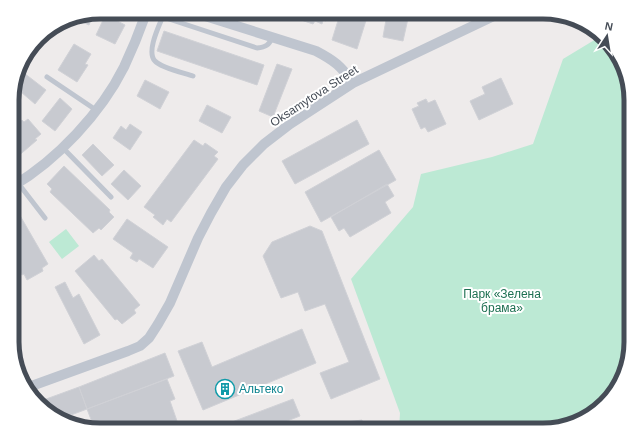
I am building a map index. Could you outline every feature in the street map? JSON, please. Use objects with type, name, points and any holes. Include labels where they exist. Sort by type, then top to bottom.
[{"type":"street","points":[[19,183],[62,148],[96,110],[124,68],[144,19]]},
{"type":"street","points":[[212,19],[316,51],[342,67],[353,83]]},
{"type":"street","name":"Oksamytova Street","points":[[32,386],[128,351],[140,346],[149,338],[170,303],[211,212],[226,187],[243,165],[264,144],[290,124],[353,83],[488,19]]},
{"type":"lane","points":[[162,19],[153,44],[152,53],[154,60],[159,64],[194,76]]},
{"type":"lane","points":[[169,19],[257,48],[265,47],[270,43],[272,38]]},
{"type":"lane","points":[[47,76],[96,110]]},
{"type":"lane","points":[[62,148],[111,197]]},
{"type":"lane","points":[[19,188],[45,218]]},
{"type":"green space","name":"Парк «Зелена брама»","points":[[587,44],[587,56],[611,56],[620,74],[624,95],[624,347],[618,373],[607,391],[592,406],[579,415],[564,420],[543,423],[399,423],[400,413],[351,279],[413,207],[421,174],[492,157],[533,144],[563,59]]},
{"type":"green space","points":[[66,229],[79,246],[62,259],[49,242]]},
{"type":"building","points":[[104,19],[114,19],[125,25],[115,44],[96,35]]},
{"type":"building","points":[[327,19],[326,21],[323,20],[322,24],[315,21],[313,24],[301,20]]},
{"type":"building","points":[[338,19],[366,19],[357,49],[332,40]]},
{"type":"building","points":[[386,19],[408,19],[403,41],[383,37]]},
{"type":"building","points":[[91,20],[89,25],[81,22]]},
{"type":"building","points":[[164,31],[264,65],[257,85],[157,51]]},
{"type":"building","points":[[74,44],[91,54],[85,64],[88,65],[77,82],[58,70]]},
{"type":"building","points":[[277,64],[292,69],[273,117],[259,111]]},
{"type":"building","points":[[24,73],[46,90],[35,104],[20,91]]},
{"type":"building","points":[[501,78],[513,104],[479,120],[470,101],[485,94],[482,87]]},
{"type":"building","points":[[145,80],[169,92],[160,109],[137,96]]},
{"type":"building","points":[[60,98],[72,109],[55,131],[42,121]]},
{"type":"building","points":[[426,99],[428,103],[435,100],[446,124],[428,132],[425,127],[421,129],[412,109],[419,106],[417,103]]},
{"type":"building","points":[[207,105],[231,117],[222,133],[199,121]]},
{"type":"building","points":[[28,119],[41,134],[35,139],[37,140],[19,155],[19,122],[22,120],[24,122]]},
{"type":"building","points":[[357,120],[369,144],[295,184],[282,161]]},
{"type":"building","points":[[130,124],[142,132],[130,150],[113,138],[121,126],[126,130]]},
{"type":"building","points":[[194,140],[203,146],[205,143],[218,152],[214,156],[218,159],[171,222],[167,219],[163,225],[153,217],[155,215],[144,207]]},
{"type":"building","points":[[93,144],[114,165],[102,176],[82,155]]},
{"type":"building","points":[[379,150],[396,180],[321,222],[305,192]]},
{"type":"building","points":[[64,166],[110,210],[109,212],[114,217],[101,230],[99,228],[93,233],[50,192],[52,189],[47,184]]},
{"type":"building","points":[[124,170],[141,186],[128,200],[111,184]]},
{"type":"building","points":[[387,184],[394,196],[385,202],[391,213],[350,237],[344,228],[339,231],[331,217]]},
{"type":"building","points":[[19,214],[48,264],[42,268],[43,271],[27,280],[24,274],[22,275],[19,270]]},
{"type":"building","points":[[127,219],[168,247],[153,268],[139,259],[137,262],[130,258],[133,253],[113,239]]},
{"type":"building","points":[[310,226],[322,231],[380,379],[331,399],[320,373],[349,362],[325,304],[305,311],[298,292],[281,298],[263,256],[272,242]]},
{"type":"building","points":[[94,255],[99,261],[102,259],[140,305],[134,310],[136,313],[122,324],[117,319],[115,320],[75,271]]},
{"type":"building","points":[[65,282],[73,298],[79,294],[100,335],[84,344],[55,287]]},
{"type":"building","name":"Альтеко","points":[[302,329],[316,363],[203,410],[178,351],[202,342],[212,367]]},
{"type":"building","points":[[165,353],[174,376],[87,409],[79,387]]},
{"type":"building","points":[[167,379],[175,399],[170,401],[177,421],[172,423],[95,423],[92,423],[87,409]]},
{"type":"building","points":[[79,387],[87,409],[68,416],[59,412],[44,400]]},
{"type":"building","points":[[293,399],[300,416],[282,423],[229,423]]},
{"type":"building","points":[[362,420],[362,423],[340,423]]},
{"type":"place","name":"Альтеко","points":[[225,389]]}]
